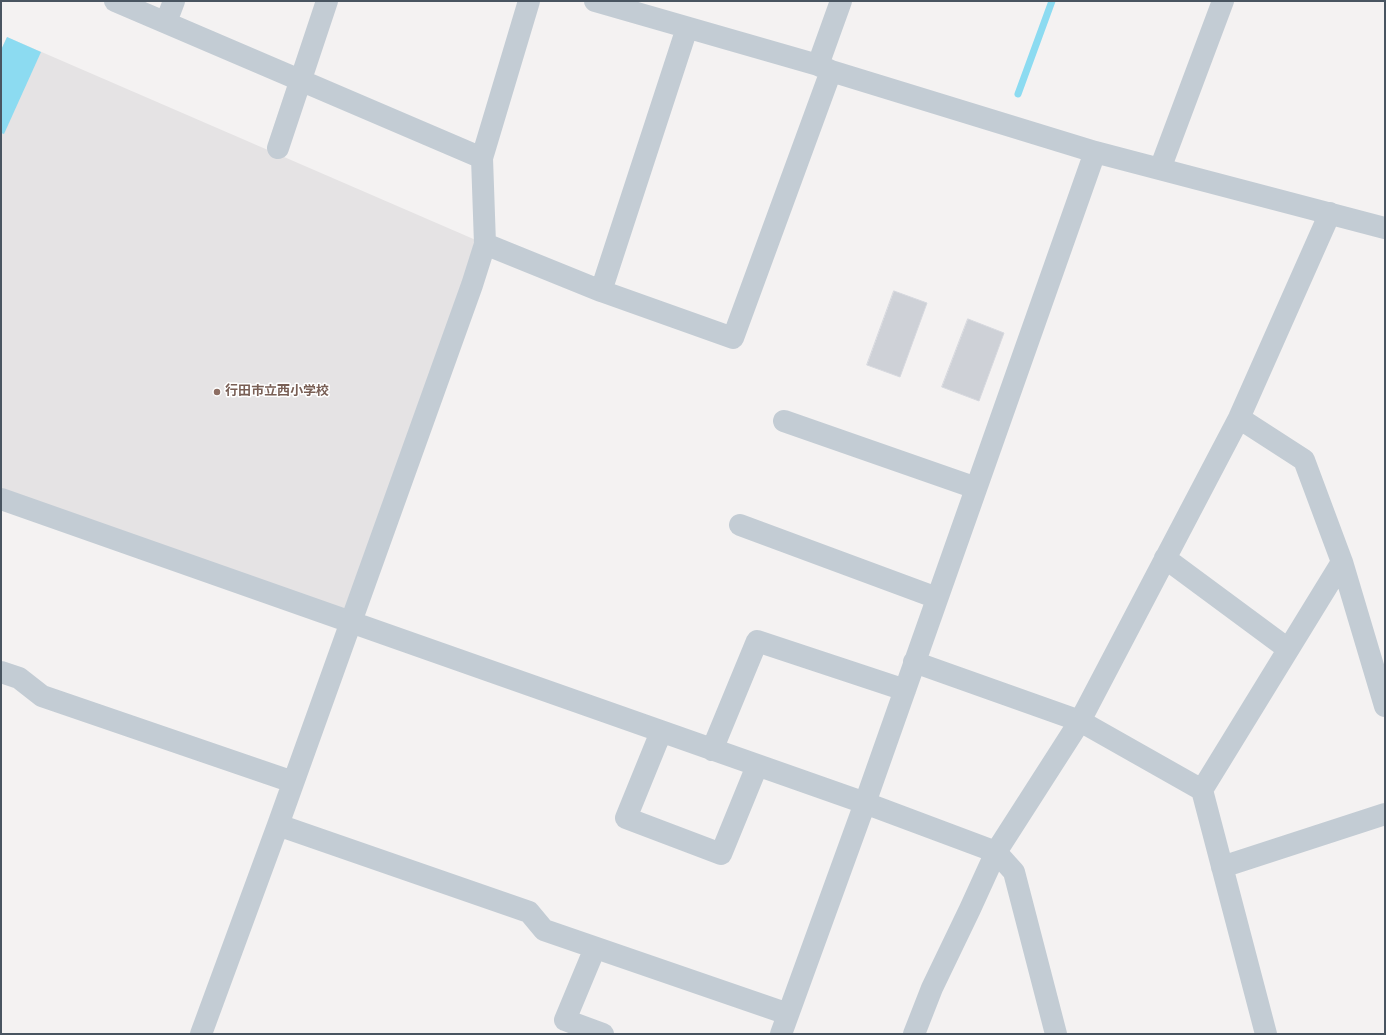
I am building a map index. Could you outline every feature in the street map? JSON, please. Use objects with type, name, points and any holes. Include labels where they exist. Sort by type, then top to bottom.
[{"type":"street","points":[[115,1],[482,158]]},
{"type":"street","points":[[166,22],[174,1]]},
{"type":"street","points":[[278,148],[327,1]]},
{"type":"street","points":[[202,1034],[472,285],[485,244],[482,158],[529,1]]},
{"type":"street","points":[[595,1],[825,68],[1095,152],[1385,228]]},
{"type":"street","points":[[485,244],[601,291],[733,338],[825,68],[841,1]]},
{"type":"street","points":[[1160,169],[1223,1]]},
{"type":"street","points":[[601,291],[687,28]]},
{"type":"street","points":[[278,825],[529,912],[544,930],[595,948],[785,1024],[865,803],[1095,152]]},
{"type":"street","points":[[914,1034],[932,988],[996,852],[1080,721],[1239,418],[1330,213]]},
{"type":"street","points":[[1239,418],[1304,460],[1342,562],[1385,706]]},
{"type":"street","points":[[784,421],[976,488]]},
{"type":"street","points":[[1,499],[865,803],[996,852],[1014,872],[1056,1034]]},
{"type":"street","points":[[740,525],[937,598]]},
{"type":"street","points":[[1165,558],[1288,649]]},
{"type":"street","points":[[1266,1034],[1202,790],[1342,562]]},
{"type":"street","points":[[712,750],[757,641],[904,690]]},
{"type":"street","points":[[914,662],[1080,721],[1202,790]]},
{"type":"street","points":[[1,672],[19,678],[42,696],[293,782]]},
{"type":"street","points":[[661,732],[626,818],[721,854],[757,766]]},
{"type":"street","points":[[1222,867],[1385,814]]},
{"type":"street","points":[[595,948],[565,1020],[603,1034]]},
{"type":"shaded area","name":"行田市立西小学校","points":[[7,37],[485,244],[350,622],[1,498],[1,50]]},
{"type":"water","points":[[7,37],[41,52],[4,134],[1,133],[1,50]]},
{"type":"building","points":[[894,291],[927,303],[900,377],[867,365]]},
{"type":"building","points":[[968,319],[1004,333],[979,401],[942,387]]},
{"type":"waterway","points":[[1018,94],[1052,1]]},
{"type":"place","name":"行田市立西小学校","points":[[217,392]]}]
